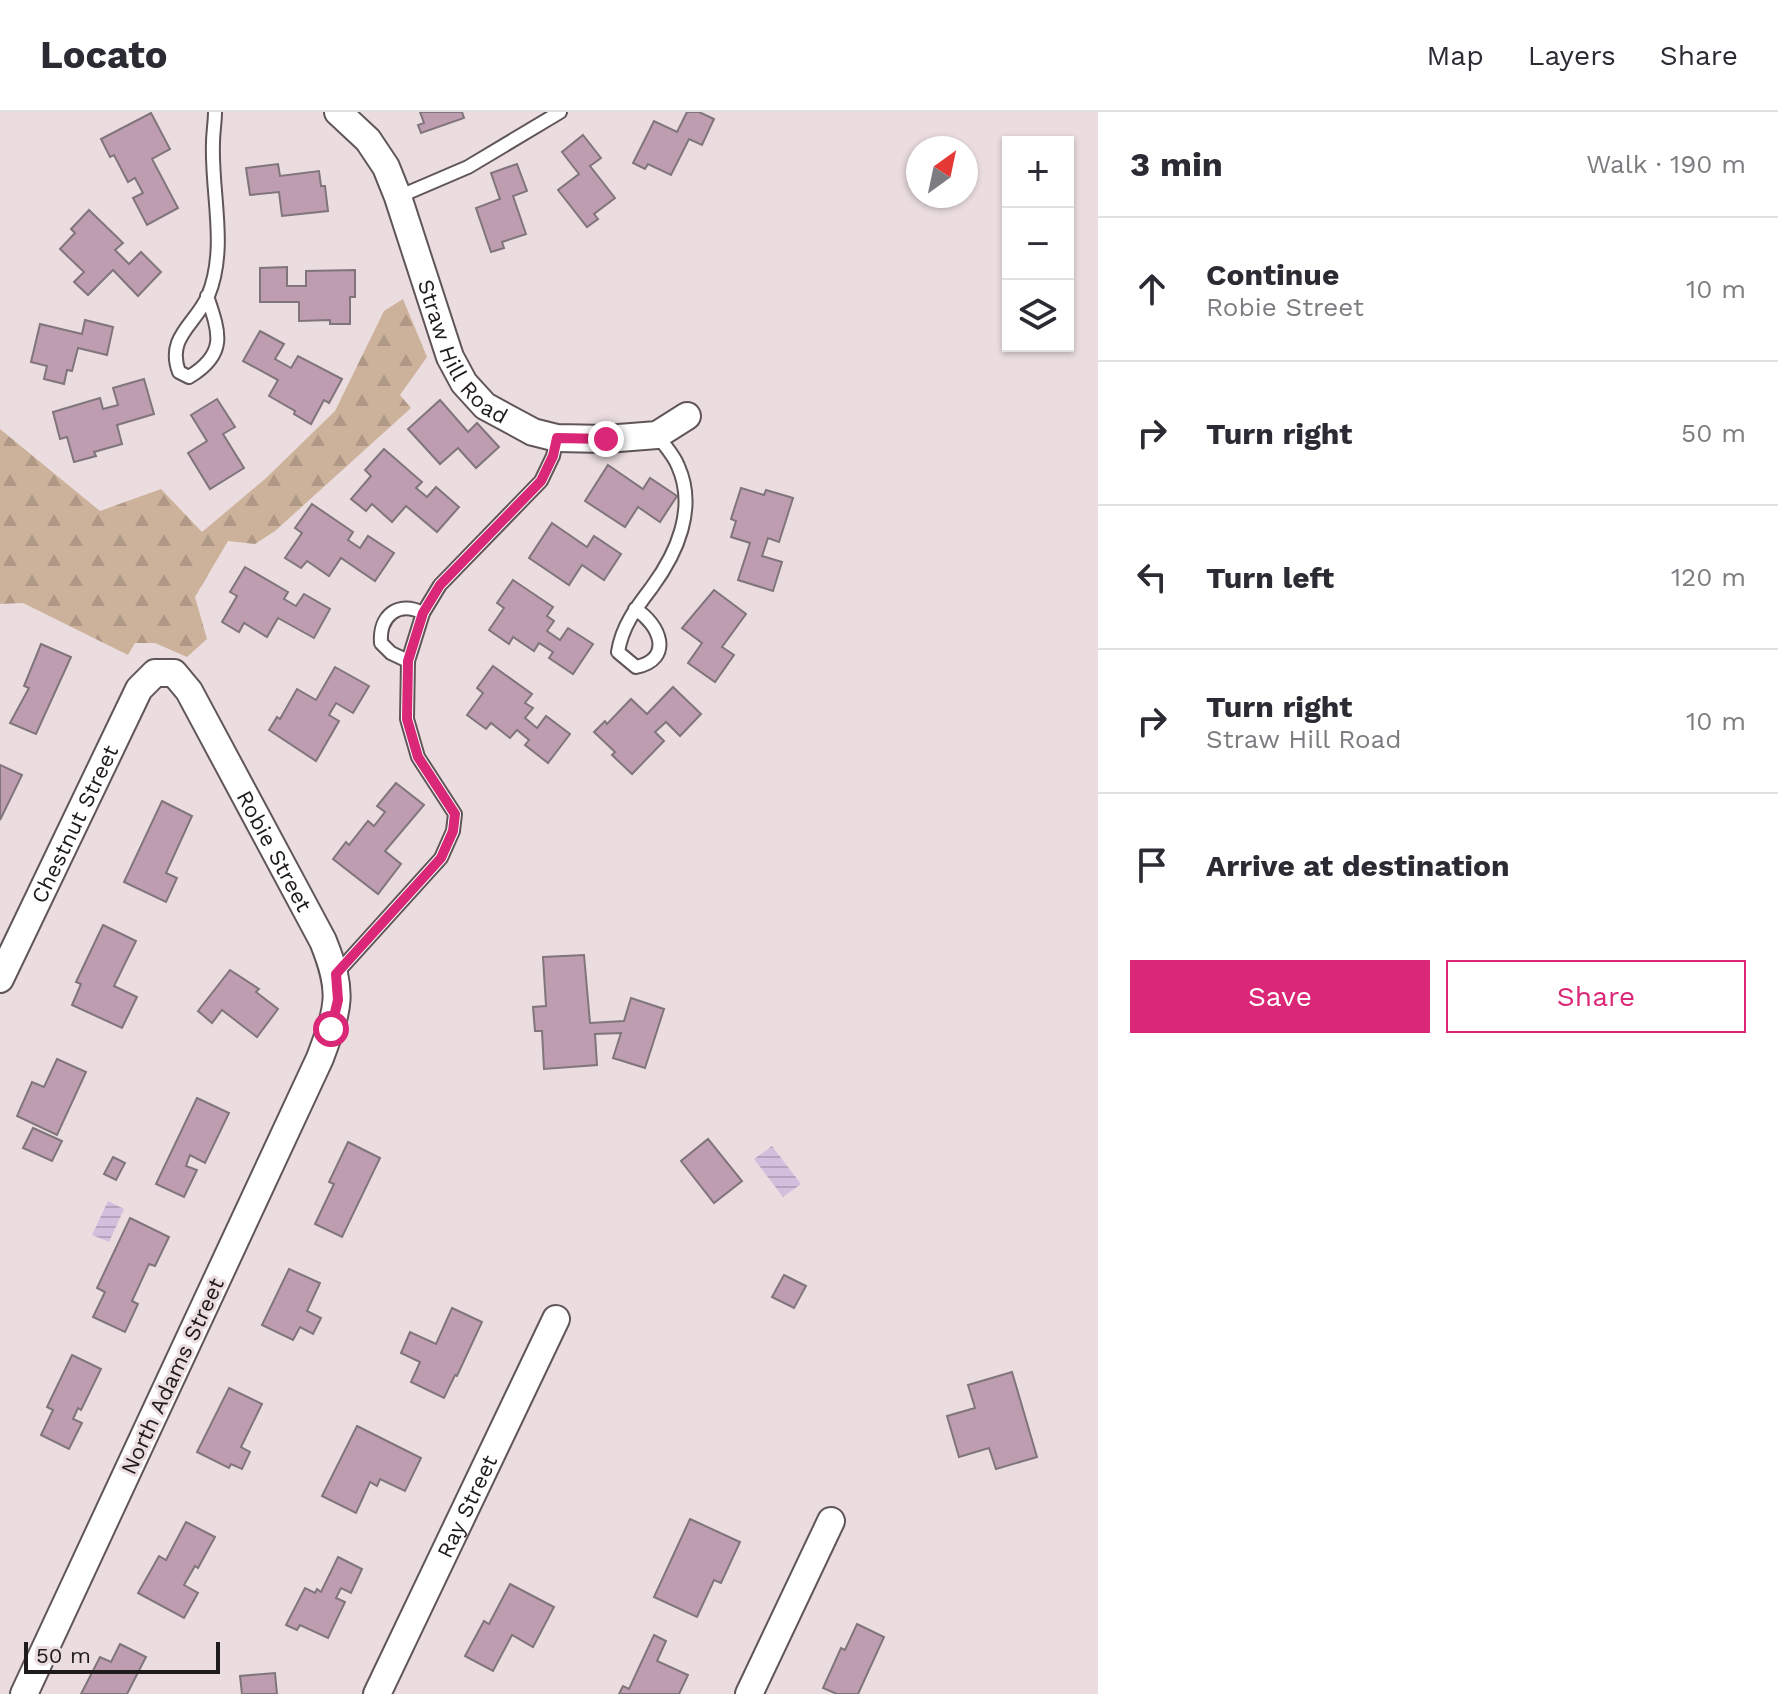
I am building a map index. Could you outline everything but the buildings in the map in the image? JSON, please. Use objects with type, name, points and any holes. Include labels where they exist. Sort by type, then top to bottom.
[{"type":"street","name":"Straw Hill Road","points":[[338,112],[368,140],[386,167],[450,357],[464,383],[485,406],[533,432],[557,438],[606,439],[657,435],[687,416]]},
{"type":"street","name":"Robie Street","points":[[155,673],[174,673],[189,691],[323,941],[336,974],[338,1000],[320,1058]]},
{"type":"street","name":"Chestnut Street","points":[[0,979],[139,689],[155,673]]},
{"type":"street","name":"North Adams Street","points":[[24,1694],[320,1058]]},
{"type":"street","name":"Ray Street","points":[[377,1694],[556,1319]]},
{"type":"street","points":[[749,1694],[831,1521]]},
{"type":"lane","points":[[207,296],[217,330],[216,351],[207,366],[189,377],[179,372],[173,357],[178,340],[207,296],[217,262],[212,144],[215,112]]},
{"type":"lane","points":[[398,197],[468,167],[560,112]]},
{"type":"lane","points":[[635,609],[646,616],[657,632],[660,649],[649,664],[636,667],[618,652],[621,633],[635,609],[673,553],[683,524],[686,494],[678,466],[657,435]]},
{"type":"lane","points":[[336,974],[441,858],[453,831],[455,814],[418,757],[407,719],[408,661],[423,613],[440,585],[541,481],[553,456],[557,438]]},
{"type":"lane","points":[[408,661],[391,653],[381,643],[380,629],[389,616],[401,608],[412,607],[423,613]]},
{"type":"green space","points":[[403,299],[427,357],[400,395],[411,408],[275,531],[255,544],[228,541],[195,597],[207,639],[187,657],[155,643],[135,643],[128,655],[23,603],[0,604],[0,429],[100,511],[161,489],[202,532],[265,479],[335,411],[384,311]]},
{"type":"shaded area","points":[[772,1146],[801,1184],[783,1197],[754,1159]]},
{"type":"shaded area","points":[[108,1201],[124,1209],[109,1242],[92,1235]]},
{"type":"route","points":[[331,1029],[338,1000],[336,974],[441,858],[453,831],[455,814],[418,757],[407,719],[408,661],[423,613],[440,585],[541,481],[553,456],[557,438],[606,439]]}]
